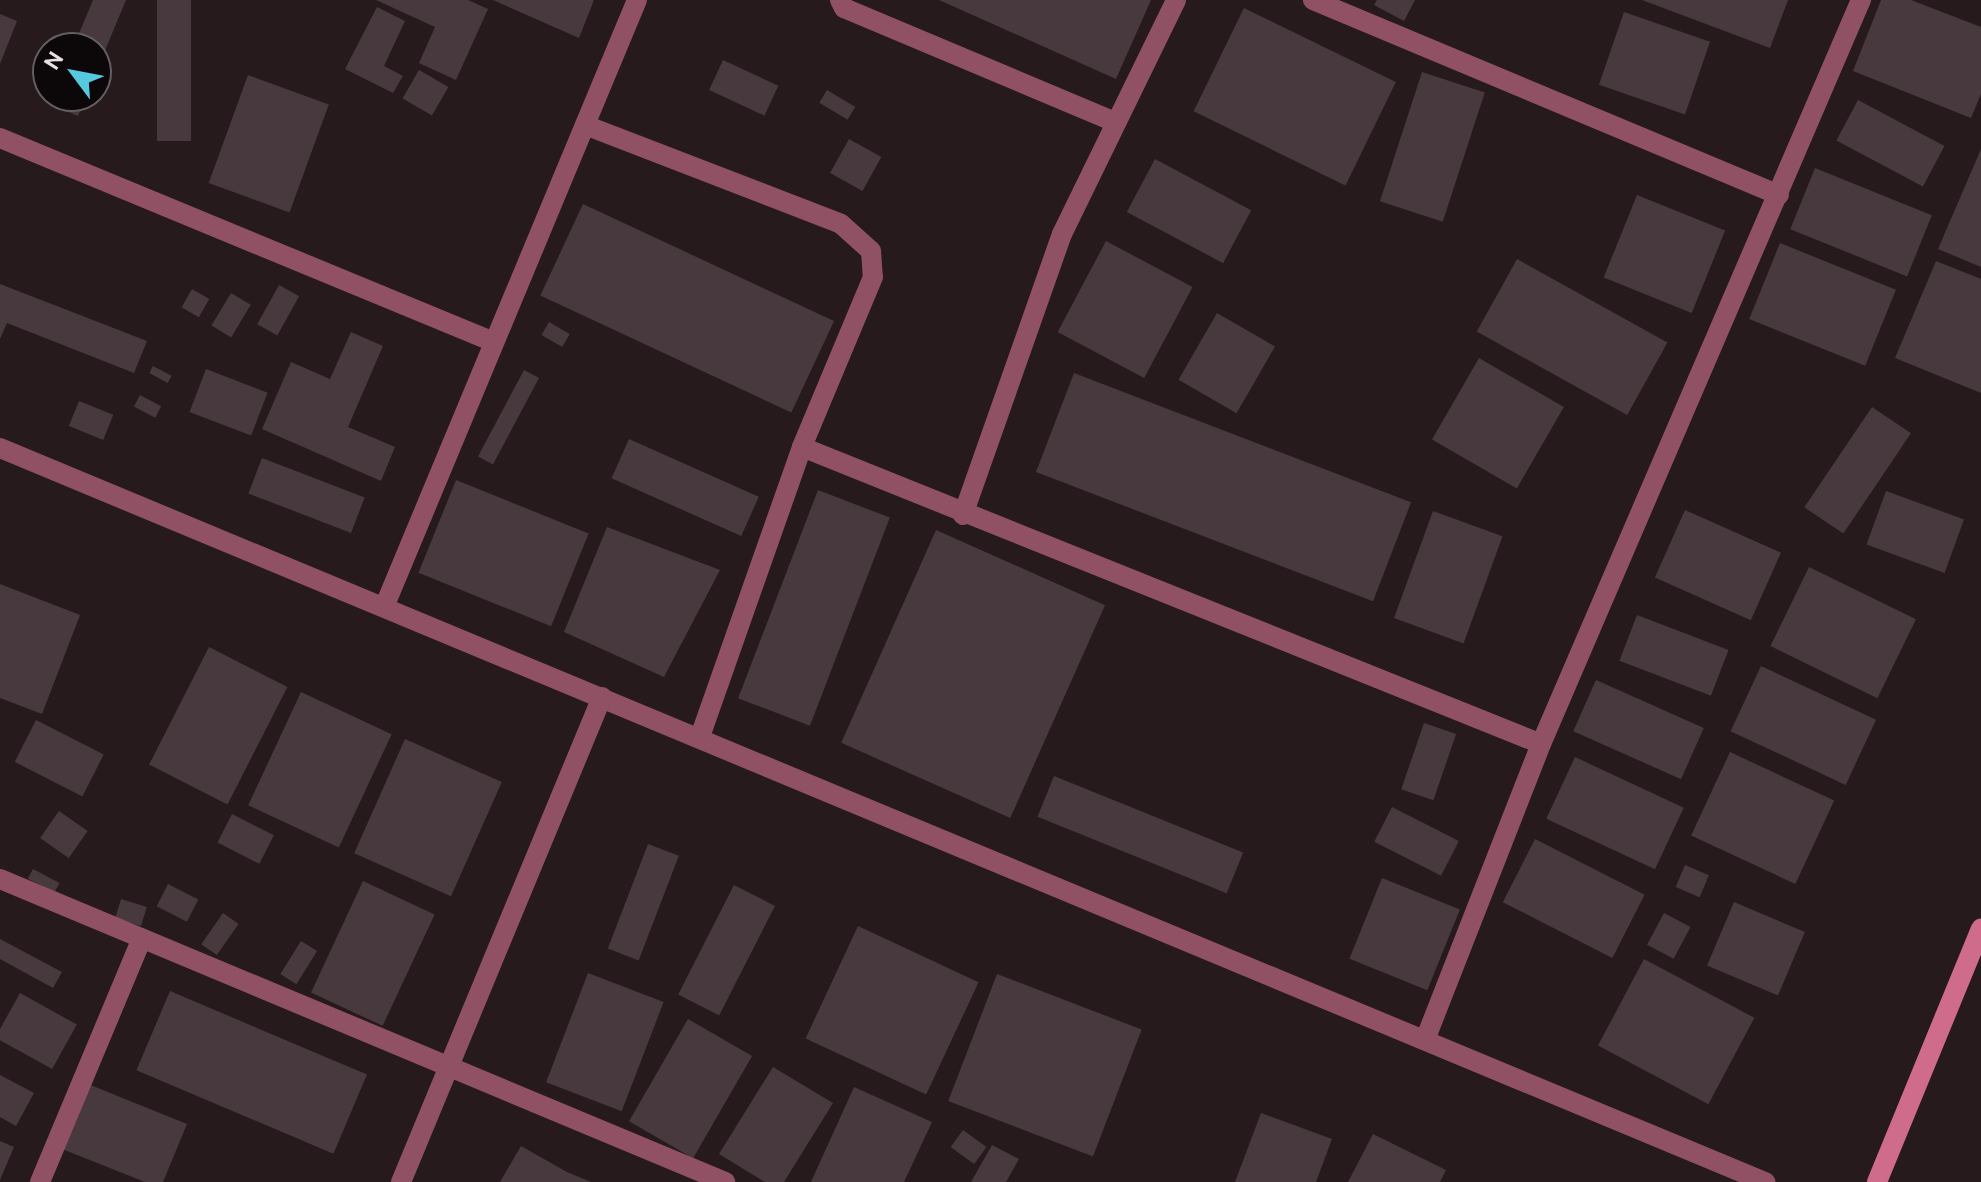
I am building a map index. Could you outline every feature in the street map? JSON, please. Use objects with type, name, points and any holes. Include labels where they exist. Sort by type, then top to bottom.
[{"type":"street","points":[[385,605],[491,341],[637,0]]},
{"type":"street","points":[[840,0],[844,8],[1115,122]]},
{"type":"street","points":[[963,515],[1062,234],[1176,0]]},
{"type":"street","points":[[1313,0],[1779,195]]},
{"type":"street","points":[[1425,1040],[1541,744],[1861,0]]},
{"type":"street","points":[[585,125],[841,224],[871,251],[873,277],[802,447],[700,737]]},
{"type":"street","points":[[0,138],[491,341]]},
{"type":"street","points":[[802,447],[963,515],[1541,744]]},
{"type":"street","points":[[0,448],[385,605],[1765,1182]]},
{"type":"street","points":[[401,1182],[602,697]]},
{"type":"street","points":[[0,879],[725,1182]]},
{"type":"street","points":[[1877,1182],[1981,928]]},
{"type":"street","points":[[40,1182],[142,938]]},
{"type":"building","points":[[93,0],[126,0],[112,34],[80,32]]},
{"type":"building","points":[[157,0],[191,0],[191,141],[157,141]]},
{"type":"building","points":[[376,0],[468,0],[488,9],[456,80],[419,63],[435,27]]},
{"type":"building","points":[[493,0],[594,0],[579,38]]},
{"type":"building","points":[[939,0],[1151,0],[1116,79]]},
{"type":"building","points":[[1377,0],[1415,0],[1404,21],[1374,5]]},
{"type":"building","points":[[1642,0],[1788,0],[1770,48]]},
{"type":"building","points":[[1881,0],[1911,0],[1981,27],[1981,94],[1971,118],[1853,71]]},
{"type":"building","points":[[377,7],[405,21],[384,66],[403,76],[393,93],[345,69]]},
{"type":"building","points":[[1244,8],[1396,82],[1345,185],[1194,111]]},
{"type":"building","points":[[1624,12],[1710,42],[1685,114],[1599,85]]},
{"type":"building","points":[[0,14],[17,21],[0,64]]},
{"type":"building","points":[[723,60],[778,86],[764,116],[709,90]]},
{"type":"building","points":[[419,70],[448,87],[432,116],[402,99]]},
{"type":"building","points":[[1422,72],[1485,92],[1443,222],[1380,201]]},
{"type":"building","points":[[248,75],[329,104],[289,212],[209,183]]},
{"type":"building","points":[[827,90],[855,107],[848,120],[819,103]]},
{"type":"building","points":[[1858,100],[1945,146],[1923,187],[1836,141]]},
{"type":"building","points":[[849,139],[881,157],[862,191],[830,173]]},
{"type":"building","points":[[1981,149],[1981,267],[1938,249]]},
{"type":"building","points":[[1155,159],[1251,210],[1223,263],[1127,212]]},
{"type":"building","points":[[1815,168],[1932,215],[1907,276],[1790,229]]},
{"type":"building","points":[[1637,195],[1725,231],[1692,313],[1604,278]]},
{"type":"building","points":[[583,204],[834,321],[791,413],[540,296]]},
{"type":"building","points":[[1106,241],[1193,287],[1144,378],[1058,332]]},
{"type":"building","points":[[1780,243],[1896,290],[1865,366],[1749,319]]},
{"type":"building","points":[[1517,259],[1667,342],[1627,415],[1477,332]]},
{"type":"building","points":[[1936,261],[1981,279],[1981,393],[1895,358]]},
{"type":"building","points":[[0,284],[147,341],[134,373],[7,323],[0,339]]},
{"type":"building","points":[[279,285],[299,296],[277,336],[257,324]]},
{"type":"building","points":[[192,289],[209,299],[199,317],[182,307]]},
{"type":"building","points":[[231,293],[251,305],[231,337],[211,326]]},
{"type":"building","points":[[1217,313],[1275,346],[1237,413],[1178,380]]},
{"type":"building","points":[[549,322],[570,334],[562,347],[542,335]]},
{"type":"building","points":[[351,332],[383,346],[348,427],[395,447],[381,481],[262,429],[291,362],[330,379]]},
{"type":"building","points":[[1479,358],[1564,407],[1517,488],[1432,439]]},
{"type":"building","points":[[153,366],[172,376],[168,383],[149,373]]},
{"type":"building","points":[[206,369],[268,393],[251,436],[190,412]]},
{"type":"building","points":[[524,370],[539,378],[493,465],[478,457]]},
{"type":"building","points":[[1074,373],[1411,502],[1373,601],[1036,472]]},
{"type":"building","points":[[140,395],[161,406],[155,418],[134,406]]},
{"type":"building","points":[[79,401],[113,415],[103,440],[69,426]]},
{"type":"building","points":[[1872,407],[1911,433],[1843,534],[1804,507]]},
{"type":"building","points":[[629,439],[759,497],[741,536],[612,478]]},
{"type":"building","points":[[262,458],[365,497],[351,533],[248,493]]},
{"type":"building","points":[[456,480],[589,534],[551,626],[419,573]]},
{"type":"building","points":[[818,490],[890,518],[810,726],[738,698]]},
{"type":"building","points":[[1886,491],[1964,519],[1944,573],[1867,545]]},
{"type":"building","points":[[1685,510],[1781,553],[1751,620],[1655,578]]},
{"type":"building","points":[[1433,511],[1503,536],[1464,643],[1394,618]]},
{"type":"building","points":[[607,527],[720,570],[664,677],[564,632]]},
{"type":"building","points":[[936,530],[1105,605],[1010,818],[841,743]]},
{"type":"building","points":[[1809,567],[1916,619],[1877,698],[1770,646]]},
{"type":"building","points":[[0,584],[80,615],[42,714],[0,698]]},
{"type":"building","points":[[1637,615],[1728,650],[1711,696],[1619,661]]},
{"type":"building","points":[[209,647],[287,687],[227,805],[149,765]]},
{"type":"building","points":[[1761,666],[1876,720],[1846,785],[1731,731]]},
{"type":"building","points":[[1596,680],[1704,728],[1681,779],[1573,731]]},
{"type":"building","points":[[301,692],[392,734],[339,848],[248,805]]},
{"type":"building","points":[[36,720],[104,755],[82,796],[15,762]]},
{"type":"building","points":[[1424,723],[1456,734],[1433,800],[1401,789]]},
{"type":"building","points":[[405,739],[502,782],[451,896],[354,853]]},
{"type":"building","points":[[1730,752],[1834,801],[1795,884],[1691,835]]},
{"type":"building","points":[[1575,757],[1684,808],[1655,869],[1546,819]]},
{"type":"building","points":[[1054,776],[1243,852],[1227,893],[1038,817]]},
{"type":"building","points":[[1392,807],[1459,841],[1441,876],[1374,842]]},
{"type":"building","points":[[59,811],[88,831],[69,858],[40,838]]},
{"type":"building","points":[[232,814],[274,835],[259,864],[217,843]]},
{"type":"building","points":[[1535,839],[1645,895],[1612,958],[1503,902]]},
{"type":"building","points":[[648,844],[679,856],[639,960],[608,949]]},
{"type":"building","points":[[1685,865],[1709,875],[1700,897],[1676,887]]},
{"type":"building","points":[[33,869],[59,883],[54,893],[28,879]]},
{"type":"building","points":[[1382,878],[1460,909],[1427,990],[1349,959]]},
{"type":"building","points":[[363,881],[435,914],[383,1026],[311,992]]},
{"type":"building","points":[[168,884],[198,899],[187,922],[157,906]]},
{"type":"building","points":[[734,885],[775,906],[719,1015],[678,995]]},
{"type":"building","points":[[121,899],[147,907],[141,926],[115,918]]},
{"type":"building","points":[[1734,902],[1805,932],[1778,996],[1707,966]]},
{"type":"building","points":[[223,913],[239,924],[217,955],[201,944]]},
{"type":"building","points":[[1664,913],[1690,927],[1674,959],[1647,945]]},
{"type":"building","points":[[858,926],[979,982],[926,1095],[806,1038]]},
{"type":"building","points":[[0,939],[62,972],[53,988],[0,959]]},
{"type":"building","points":[[301,941],[317,951],[296,984],[280,974]]},
{"type":"building","points":[[1644,959],[1754,1018],[1708,1104],[1598,1046]]},
{"type":"building","points":[[588,973],[664,1002],[622,1111],[546,1082]]},
{"type":"building","points":[[997,974],[1142,1030],[1093,1157],[948,1101]]},
{"type":"building","points":[[170,991],[367,1075],[333,1154],[136,1070]]},
{"type":"building","points":[[20,993],[77,1025],[52,1069],[0,1040],[0,1029]]},
{"type":"building","points":[[688,1019],[752,1056],[693,1158],[629,1121]]},
{"type":"building","points":[[773,1067],[833,1103],[784,1182],[765,1182],[719,1154]]},
{"type":"building","points":[[0,1075],[34,1093],[16,1126],[0,1117]]},
{"type":"building","points":[[88,1084],[187,1124],[163,1182],[145,1182],[62,1149]]},
{"type":"building","points":[[854,1087],[932,1122],[904,1182],[811,1182]]},
{"type":"building","points":[[1261,1113],[1332,1139],[1316,1182],[1235,1182]]},
{"type":"building","points":[[963,1130],[986,1147],[974,1164],[951,1147]]},
{"type":"building","points":[[1373,1134],[1446,1170],[1440,1182],[1348,1182]]},
{"type":"building","points":[[0,1141],[14,1147],[0,1180]]},
{"type":"building","points":[[992,1145],[1019,1159],[1006,1182],[971,1182]]},
{"type":"building","points":[[521,1146],[567,1172],[591,1182],[500,1182]]}]
